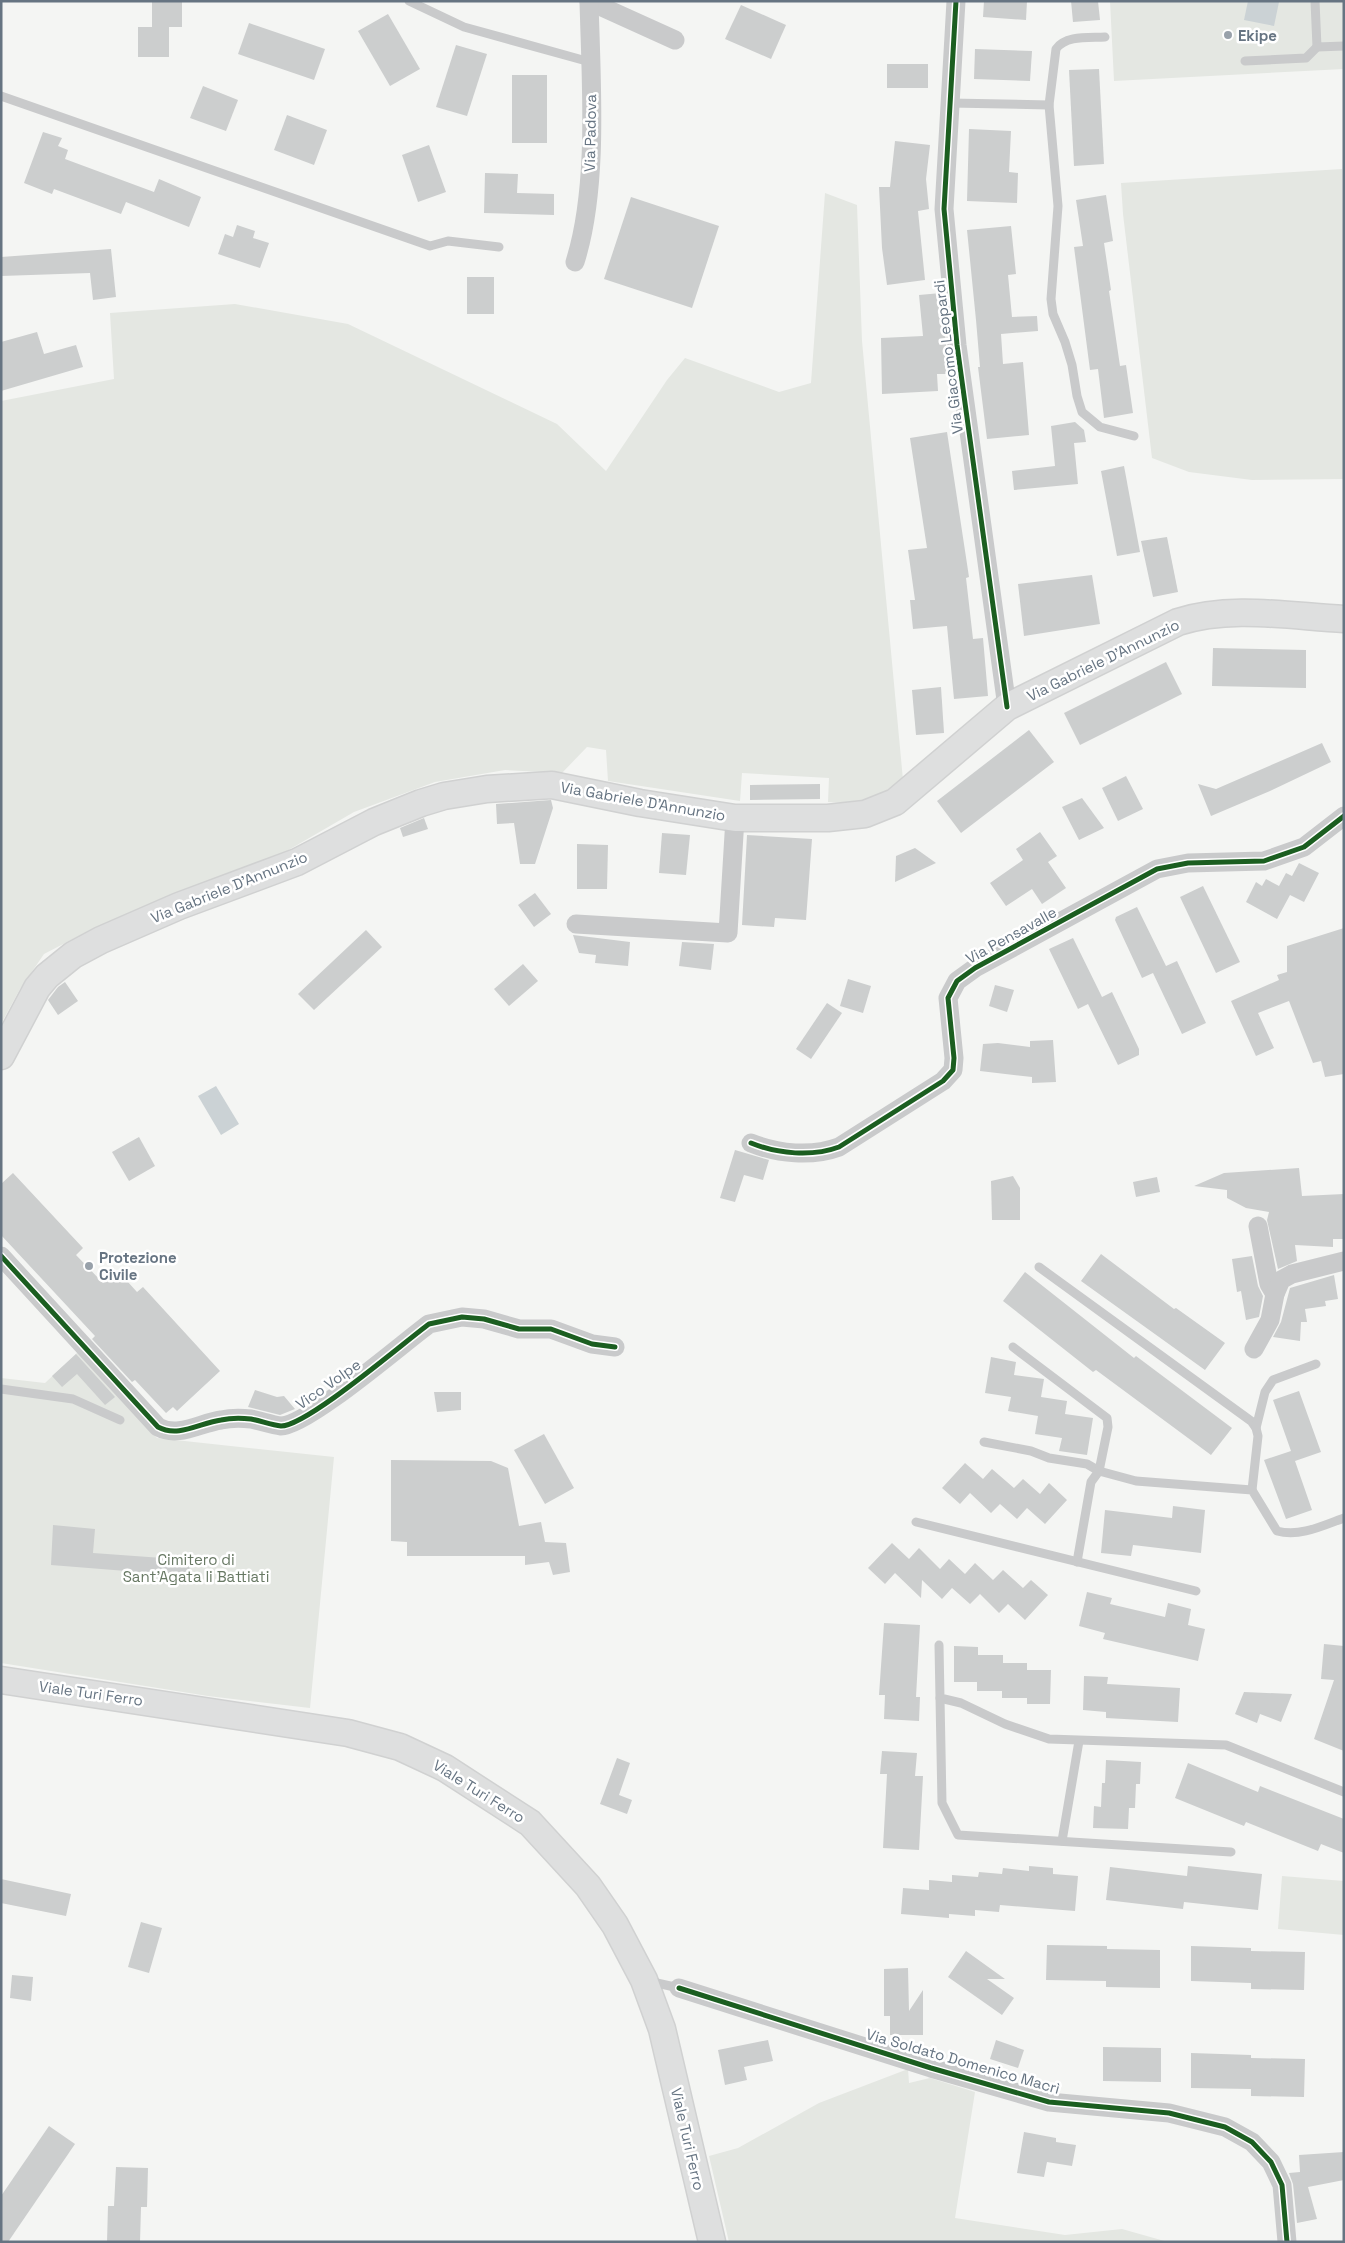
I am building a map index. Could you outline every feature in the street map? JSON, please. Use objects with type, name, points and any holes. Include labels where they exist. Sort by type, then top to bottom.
[{"type":"main road","name":"Via Gabriele D'Annunzio","points":[[1,1056],[38,988],[48,976],[73,955],[101,940],[179,906],[297,862],[374,822],[420,803],[444,796],[487,790],[552,785],[640,803],[735,818],[828,818],[865,814],[895,802],[1007,707],[1178,622],[1196,616],[1229,612],[1344,619]]},
{"type":"main road","name":"Viale Turi Ferro","points":[[1,1680],[348,1733],[400,1747],[445,1768],[530,1822],[588,1886],[615,1925],[644,1980],[662,2029],[712,2242]]},
{"type":"street","name":"Via Padova","points":[[574,262],[588,199],[589,1]]},
{"type":"street","points":[[589,1],[675,40]]},
{"type":"street","name":"Via Giacomo Leopardi","points":[[956,1],[945,219],[957,345],[1007,707]]},
{"type":"street","name":"Via Pensavalle","points":[[751,1143],[768,1150],[811,1153],[824,1152],[839,1147],[943,1081],[953,1070],[954,1058],[948,998],[957,981],[976,968],[1157,869],[1188,863],[1264,861],[1304,847],[1344,816]]},
{"type":"street","points":[[576,924],[728,934],[735,818]]},
{"type":"street","points":[[1258,1226],[1269,1284],[1274,1294]]},
{"type":"street","name":"Vico Volpe","points":[[1,1256],[83,1346],[158,1426],[164,1430],[180,1431],[221,1420],[249,1419],[282,1426],[290,1424],[329,1402],[429,1324],[462,1317],[484,1319],[519,1328],[551,1330],[592,1344],[615,1347]]},
{"type":"street","points":[[1254,1349],[1270,1320],[1274,1294],[1281,1280],[1292,1274],[1344,1261]]},
{"type":"street","name":"Via Soldato Domenico Macrì","points":[[679,1988],[931,2068],[1049,2102],[1169,2113],[1225,2127],[1252,2142],[1271,2162],[1282,2185],[1287,2242]]},
{"type":"lane","points":[[409,1],[464,27],[590,62]]},
{"type":"lane","points":[[1315,1],[1317,47]]},
{"type":"lane","points":[[1105,37],[1061,42],[1056,49],[1049,105],[1058,206],[1051,299],[1054,314],[1072,365],[1077,396],[1082,412],[1100,427],[1134,436]]},
{"type":"lane","points":[[1245,61],[1306,58],[1317,47],[1344,46]]},
{"type":"lane","points":[[1,96],[430,246],[448,241],[498,247]]},
{"type":"lane","points":[[950,103],[1049,105]]},
{"type":"lane","points":[[1039,1267],[1250,1421],[1256,1428],[1258,1436],[1252,1490],[1277,1531],[1299,1533],[1344,1518]]},
{"type":"lane","points":[[1013,1348],[1107,1418],[1108,1426],[1099,1471],[1091,1482],[1077,1562]]},
{"type":"lane","points":[[1256,1428],[1265,1392],[1272,1380],[1316,1364]]},
{"type":"lane","points":[[1,1389],[73,1399],[120,1420]]},
{"type":"lane","points":[[984,1442],[1031,1451],[1049,1458],[1087,1464],[1099,1471],[1136,1481],[1252,1490]]},
{"type":"lane","points":[[916,1522],[1196,1591]]},
{"type":"lane","points":[[939,1645],[942,1803],[958,1835],[1231,1852]]},
{"type":"lane","points":[[940,1698],[961,1703],[1005,1724],[1049,1739],[1226,1745],[1344,1792]]},
{"type":"lane","points":[[1062,1840],[1079,1741]]},
{"type":"lane","points":[[644,1980],[679,1988]]},
{"type":"green space","name":"Ekipe","points":[[1110,1],[1344,1],[1344,69],[1114,81]]},
{"type":"green space","points":[[1342,169],[1344,479],[1252,480],[1189,472],[1152,458],[1121,183]]},
{"type":"green space","points":[[825,193],[857,205],[862,341],[903,780],[868,799],[840,803],[828,802],[829,778],[742,773],[740,801],[608,781],[606,750],[587,747],[562,773],[505,770],[435,782],[354,812],[285,852],[94,928],[44,954],[20,989],[1,1024],[1,401],[114,379],[110,313],[235,304],[348,324],[557,424],[606,471],[667,380],[685,358],[779,392],[811,383]]},
{"type":"green space","name":"Cimitero di Sant'Agata li Battiati","points":[[78,1352],[157,1438],[334,1457],[310,1708],[208,1696],[1,1663],[1,1378],[45,1383]]},
{"type":"green space","points":[[1282,1876],[1344,1881],[1344,1935],[1278,1929]]},
{"type":"green space","points":[[908,2069],[909,2083],[930,2078],[975,2092],[955,2218],[1065,2235],[1122,2229],[1168,2242],[729,2242],[709,2156],[738,2148],[819,2103]]},
{"type":"shaded area","points":[[1248,1],[1279,2],[1274,26],[1244,20]]},
{"type":"shaded area","points":[[216,1086],[239,1124],[221,1135],[198,1096]]},
{"type":"building","points":[[152,1],[182,1],[182,27],[169,27],[169,57],[138,57],[138,27],[152,27]]},
{"type":"building","points":[[984,1],[1027,1],[1026,20],[983,17]]},
{"type":"building","points":[[1071,1],[1098,1],[1100,20],[1073,22]]},
{"type":"building","points":[[741,5],[786,25],[771,59],[725,39]]},
{"type":"building","points":[[388,14],[420,69],[390,86],[358,31]]},
{"type":"building","points":[[249,23],[325,49],[314,80],[238,54]]},
{"type":"building","points":[[456,45],[487,54],[467,116],[436,107]]},
{"type":"building","points":[[975,49],[1032,51],[1030,81],[974,79]]},
{"type":"building","points":[[887,64],[928,64],[928,88],[887,88]]},
{"type":"building","points":[[1099,69],[1104,164],[1074,166],[1069,70]]},
{"type":"building","points":[[512,75],[547,75],[547,143],[512,143]]},
{"type":"building","points":[[203,86],[238,100],[226,131],[190,118]]},
{"type":"building","points":[[287,115],[327,130],[314,165],[274,150]]},
{"type":"building","points":[[969,129],[1011,131],[1009,172],[1018,173],[1017,203],[967,201]]},
{"type":"building","points":[[43,132],[62,138],[58,146],[68,150],[65,159],[154,192],[159,179],[201,197],[189,227],[126,202],[121,214],[54,189],[52,194],[24,183]]},
{"type":"building","points":[[895,141],[930,145],[926,179],[929,209],[918,211],[925,280],[887,285],[882,248],[879,187],[890,187]]},
{"type":"building","points":[[429,145],[446,192],[418,202],[402,155]]},
{"type":"building","points":[[485,173],[518,174],[517,193],[554,194],[554,215],[484,213]]},
{"type":"building","points":[[1106,195],[1113,241],[1104,243],[1111,290],[1109,291],[1120,366],[1126,365],[1133,413],[1104,418],[1098,369],[1090,370],[1074,247],[1083,246],[1076,200]]},
{"type":"building","points":[[631,197],[719,226],[692,308],[604,279]]},
{"type":"building","points":[[237,225],[255,231],[253,238],[269,243],[260,268],[218,254],[225,234],[233,237]]},
{"type":"building","points":[[1011,226],[1016,274],[1008,275],[1012,317],[1037,316],[1038,331],[1001,334],[1003,364],[1023,362],[1029,435],[987,439],[978,367],[980,367],[967,230]]},
{"type":"building","points":[[111,249],[116,297],[93,300],[90,273],[1,276],[1,257]]},
{"type":"building","points":[[467,277],[494,277],[494,314],[467,314]]},
{"type":"building","points":[[941,293],[949,374],[937,374],[938,391],[882,394],[881,338],[923,336],[919,295]]},
{"type":"building","points":[[37,332],[44,354],[76,345],[83,367],[1,391],[1,342]]},
{"type":"building","points":[[1075,422],[1084,430],[1086,442],[1074,443],[1078,484],[1014,490],[1012,471],[1055,466],[1051,426]]},
{"type":"building","points":[[947,432],[969,577],[966,578],[973,639],[983,638],[988,696],[954,699],[947,626],[913,629],[910,600],[915,600],[908,550],[927,548],[910,438]]},
{"type":"building","points":[[1124,466],[1140,552],[1117,556],[1101,471]]},
{"type":"building","points":[[1167,537],[1178,592],[1153,597],[1141,541]]},
{"type":"building","points":[[1092,575],[1100,624],[1024,636],[1018,584]]},
{"type":"building","points":[[1213,648],[1306,650],[1306,688],[1212,686]]},
{"type":"building","points":[[1166,662],[1182,694],[1080,745],[1064,713]]},
{"type":"building","points":[[941,687],[944,733],[916,735],[912,690]]},
{"type":"building","points":[[1029,730],[1054,762],[961,833],[937,801]]},
{"type":"building","points":[[1322,743],[1331,762],[1211,816],[1198,784],[1216,789]]},
{"type":"building","points":[[1126,776],[1143,809],[1118,821],[1102,788]]},
{"type":"building","points":[[820,784],[820,799],[750,800],[750,785]]},
{"type":"building","points":[[1082,798],[1104,828],[1079,840],[1062,807]]},
{"type":"building","points":[[551,800],[553,808],[535,864],[520,864],[514,823],[497,824],[496,804]]},
{"type":"building","points":[[424,818],[428,829],[403,837],[400,828]]},
{"type":"building","points":[[1040,832],[1057,856],[1048,862],[1066,888],[1042,904],[1032,889],[1006,906],[990,883],[1023,860],[1016,849]]},
{"type":"building","points":[[662,833],[690,835],[686,875],[659,873]]},
{"type":"building","points":[[747,835],[812,839],[806,920],[775,918],[774,927],[742,925]]},
{"type":"building","points":[[577,844],[608,845],[607,889],[577,889]]},
{"type":"building","points":[[915,848],[936,863],[895,882],[896,856]]},
{"type":"building","points":[[1299,863],[1319,873],[1304,902],[1290,895],[1277,919],[1246,902],[1256,882],[1262,886],[1266,879],[1279,886],[1286,873],[1292,876]]},
{"type":"building","points":[[1203,886],[1240,962],[1216,973],[1180,897]]},
{"type":"building","points":[[535,893],[551,914],[534,927],[518,905]]},
{"type":"building","points":[[1137,907],[1166,966],[1177,961],[1206,1023],[1182,1034],[1153,973],[1142,978],[1115,920],[1116,917]]},
{"type":"building","points":[[1344,928],[1344,1074],[1325,1077],[1321,1061],[1313,1063],[1289,1001],[1258,1013],[1274,1048],[1256,1056],[1231,1001],[1279,980],[1277,975],[1287,972],[1287,946]]},
{"type":"building","points":[[366,930],[382,947],[314,1010],[298,994]]},
{"type":"building","points":[[573,935],[630,942],[628,966],[595,963],[596,955],[579,953]]},
{"type":"building","points":[[1073,938],[1102,997],[1112,992],[1139,1049],[1139,1055],[1118,1065],[1088,1004],[1078,1009],[1049,949]]},
{"type":"building","points":[[682,942],[714,944],[711,970],[679,966]]},
{"type":"building","points":[[523,964],[538,981],[509,1006],[494,989]]},
{"type":"building","points":[[848,979],[871,986],[863,1013],[840,1006]]},
{"type":"building","points":[[65,982],[78,1001],[58,1015],[48,1000],[58,987]]},
{"type":"building","points":[[995,985],[1014,990],[1007,1012],[989,1006]]},
{"type":"building","points":[[827,1003],[842,1013],[811,1059],[796,1049]]},
{"type":"building","points":[[1053,1040],[1056,1082],[1032,1083],[1032,1077],[980,1071],[983,1044],[998,1043],[1030,1047],[1030,1041]]},
{"type":"building","points":[[139,1137],[155,1166],[129,1181],[112,1152]]},
{"type":"building","points":[[735,1150],[769,1160],[763,1180],[744,1175],[735,1202],[720,1198]]},
{"type":"building","points":[[1299,1168],[1302,1196],[1344,1194],[1344,1239],[1333,1239],[1333,1247],[1295,1245],[1297,1261],[1278,1269],[1267,1220],[1269,1212],[1246,1208],[1227,1198],[1227,1190],[1194,1186],[1224,1173]]},
{"type":"building","points":[[13,1173],[83,1248],[76,1255],[103,1283],[117,1270],[137,1292],[143,1287],[220,1371],[177,1411],[173,1407],[166,1413],[135,1380],[132,1382],[92,1339],[95,1336],[1,1235],[1,1184]]},
{"type":"building","points":[[1013,1176],[1020,1188],[1020,1220],[992,1220],[991,1181]]},
{"type":"building","points":[[1157,1177],[1160,1192],[1136,1197],[1133,1182]]},
{"type":"building","points":[[1101,1254],[1174,1309],[1176,1308],[1225,1343],[1205,1370],[1081,1281]]},
{"type":"building","points":[[1252,1256],[1258,1286],[1263,1296],[1259,1317],[1246,1320],[1241,1291],[1237,1292],[1232,1259]]},
{"type":"building","points":[[1025,1272],[1134,1358],[1136,1356],[1232,1428],[1211,1455],[1096,1370],[1093,1372],[1003,1301]]},
{"type":"building","points":[[1334,1275],[1338,1299],[1325,1301],[1326,1306],[1305,1309],[1307,1322],[1301,1322],[1300,1341],[1273,1337],[1281,1322],[1290,1288]]},
{"type":"building","points":[[76,1354],[115,1397],[105,1405],[77,1374],[62,1387],[52,1376]]},
{"type":"building","points":[[991,1357],[1016,1362],[1014,1375],[1044,1379],[1041,1397],[1067,1401],[1065,1414],[1093,1418],[1087,1455],[1059,1451],[1062,1438],[1035,1434],[1038,1416],[1008,1411],[1011,1397],[985,1393]]},
{"type":"building","points":[[255,1390],[277,1397],[284,1396],[295,1409],[280,1415],[248,1407]]},
{"type":"building","points":[[1299,1391],[1321,1452],[1295,1461],[1312,1510],[1286,1519],[1264,1460],[1291,1451],[1273,1400]]},
{"type":"building","points":[[434,1392],[461,1392],[461,1410],[437,1412]]},
{"type":"building","points":[[544,1434],[574,1488],[545,1504],[514,1450]]},
{"type":"building","points":[[391,1460],[491,1461],[508,1468],[519,1526],[541,1522],[545,1542],[566,1543],[570,1572],[553,1575],[549,1562],[525,1565],[525,1556],[407,1556],[407,1542],[391,1541]]},
{"type":"building","points":[[965,1463],[983,1479],[992,1469],[1014,1488],[1023,1479],[1040,1494],[1049,1483],[1067,1500],[1045,1524],[1027,1508],[1017,1519],[1000,1504],[991,1513],[970,1493],[960,1504],[942,1488]]},
{"type":"building","points":[[1173,1506],[1205,1510],[1201,1553],[1133,1545],[1131,1556],[1101,1553],[1105,1510],[1172,1518]]},
{"type":"building","points":[[53,1525],[95,1529],[93,1553],[190,1560],[189,1576],[51,1565]]},
{"type":"building","points":[[892,1543],[909,1559],[919,1548],[940,1569],[949,1559],[965,1574],[975,1563],[993,1580],[1003,1570],[1023,1588],[1031,1580],[1048,1595],[1025,1620],[1008,1604],[999,1613],[980,1594],[970,1604],[952,1588],[942,1599],[922,1580],[921,1598],[895,1573],[885,1584],[868,1568]]},
{"type":"building","points":[[1087,1592],[1112,1598],[1110,1604],[1165,1617],[1168,1603],[1191,1609],[1188,1625],[1205,1629],[1198,1661],[1103,1639],[1105,1633],[1079,1626]]},
{"type":"building","points":[[884,1623],[920,1625],[916,1697],[920,1697],[919,1721],[884,1719],[885,1695],[879,1695]]},
{"type":"building","points":[[1324,1644],[1344,1646],[1344,1751],[1314,1739],[1334,1680],[1321,1679]]},
{"type":"building","points":[[954,1646],[978,1647],[978,1655],[1003,1655],[1003,1663],[1027,1663],[1027,1670],[1051,1670],[1050,1704],[1027,1704],[1027,1698],[1002,1698],[1002,1691],[977,1691],[977,1682],[954,1682]]},
{"type":"building","points":[[1084,1676],[1108,1677],[1107,1684],[1180,1688],[1178,1722],[1106,1718],[1106,1712],[1083,1710]]},
{"type":"building","points":[[1244,1692],[1292,1694],[1281,1722],[1260,1714],[1257,1723],[1235,1714]]},
{"type":"building","points":[[882,1751],[917,1753],[915,1776],[923,1776],[919,1850],[883,1848],[887,1774],[880,1774]]},
{"type":"building","points":[[617,1758],[630,1763],[619,1795],[632,1800],[627,1814],[600,1804]]},
{"type":"building","points":[[1106,1760],[1141,1762],[1140,1784],[1136,1784],[1135,1808],[1129,1808],[1128,1829],[1093,1828],[1094,1806],[1101,1807],[1102,1783],[1105,1783]]},
{"type":"building","points":[[1188,1763],[1258,1792],[1260,1786],[1344,1819],[1344,1853],[1321,1844],[1318,1851],[1246,1822],[1244,1826],[1175,1798]]},
{"type":"building","points":[[1029,1866],[1053,1868],[1053,1874],[1078,1876],[1075,1911],[1000,1905],[999,1912],[975,1910],[975,1916],[949,1914],[949,1918],[901,1914],[903,1888],[929,1890],[929,1880],[952,1882],[952,1875],[978,1877],[979,1872],[1002,1874],[1003,1868],[1029,1871]]},
{"type":"building","points":[[1188,1866],[1262,1874],[1258,1910],[1184,1902],[1183,1909],[1106,1900],[1110,1867],[1187,1876]]},
{"type":"building","points":[[1,1879],[71,1894],[66,1916],[1,1903]]},
{"type":"building","points":[[141,1922],[162,1928],[149,1973],[128,1967]]},
{"type":"building","points":[[1047,1945],[1107,1946],[1107,1949],[1160,1950],[1160,1988],[1106,1987],[1106,1981],[1046,1980]]},
{"type":"building","points":[[1191,1946],[1251,1948],[1251,1951],[1305,1952],[1304,1990],[1251,1989],[1251,1983],[1191,1981]]},
{"type":"building","points":[[966,1951],[1005,1979],[987,1979],[1014,1998],[1002,2015],[948,1977]]},
{"type":"building","points":[[908,1968],[909,2011],[923,1990],[923,2035],[890,2035],[890,2016],[884,2016],[884,1969]]},
{"type":"building","points":[[12,1975],[33,1977],[31,2001],[10,1998]]},
{"type":"building","points":[[768,2040],[773,2061],[744,2067],[747,2080],[725,2085],[718,2050]]},
{"type":"building","points":[[996,2040],[1024,2050],[1018,2068],[990,2059]]},
{"type":"building","points":[[1103,2047],[1161,2048],[1161,2082],[1103,2081]]},
{"type":"building","points":[[1191,2053],[1251,2055],[1251,2058],[1305,2059],[1304,2097],[1251,2096],[1251,2089],[1191,2088]]},
{"type":"building","points":[[49,2126],[75,2144],[8,2242],[1,2242],[1,2196]]},
{"type":"building","points":[[1024,2132],[1056,2138],[1056,2142],[1076,2145],[1072,2166],[1047,2162],[1044,2177],[1017,2173]]},
{"type":"building","points":[[1344,2152],[1344,2180],[1308,2187],[1317,2219],[1297,2223],[1293,2184],[1289,2173],[1300,2172],[1299,2155]]},
{"type":"building","points":[[116,2167],[148,2168],[147,2207],[141,2207],[140,2242],[107,2242],[108,2206],[114,2206]]},
{"type":"cycle path","points":[[956,1],[944,209],[957,345],[1007,707]]},
{"type":"cycle path","points":[[751,1143],[772,1150],[795,1153],[818,1152],[839,1147],[943,1081],[953,1070],[954,1058],[948,998],[957,981],[975,968],[1157,869],[1188,863],[1264,861],[1304,847],[1344,816]]},
{"type":"cycle path","points":[[1,1256],[158,1427],[166,1430],[189,1429],[225,1419],[240,1418],[281,1426],[294,1422],[332,1399],[429,1324],[462,1317],[484,1319],[519,1329],[551,1329],[592,1344],[615,1347]]},
{"type":"cycle path","points":[[679,1988],[931,2068],[1049,2102],[1169,2113],[1225,2127],[1252,2142],[1271,2162],[1282,2185],[1287,2242]]},
{"type":"place","name":"Ekipe","points":[[1228,35]]},
{"type":"place","name":"Protezione Civile","points":[[89,1266]]}]
